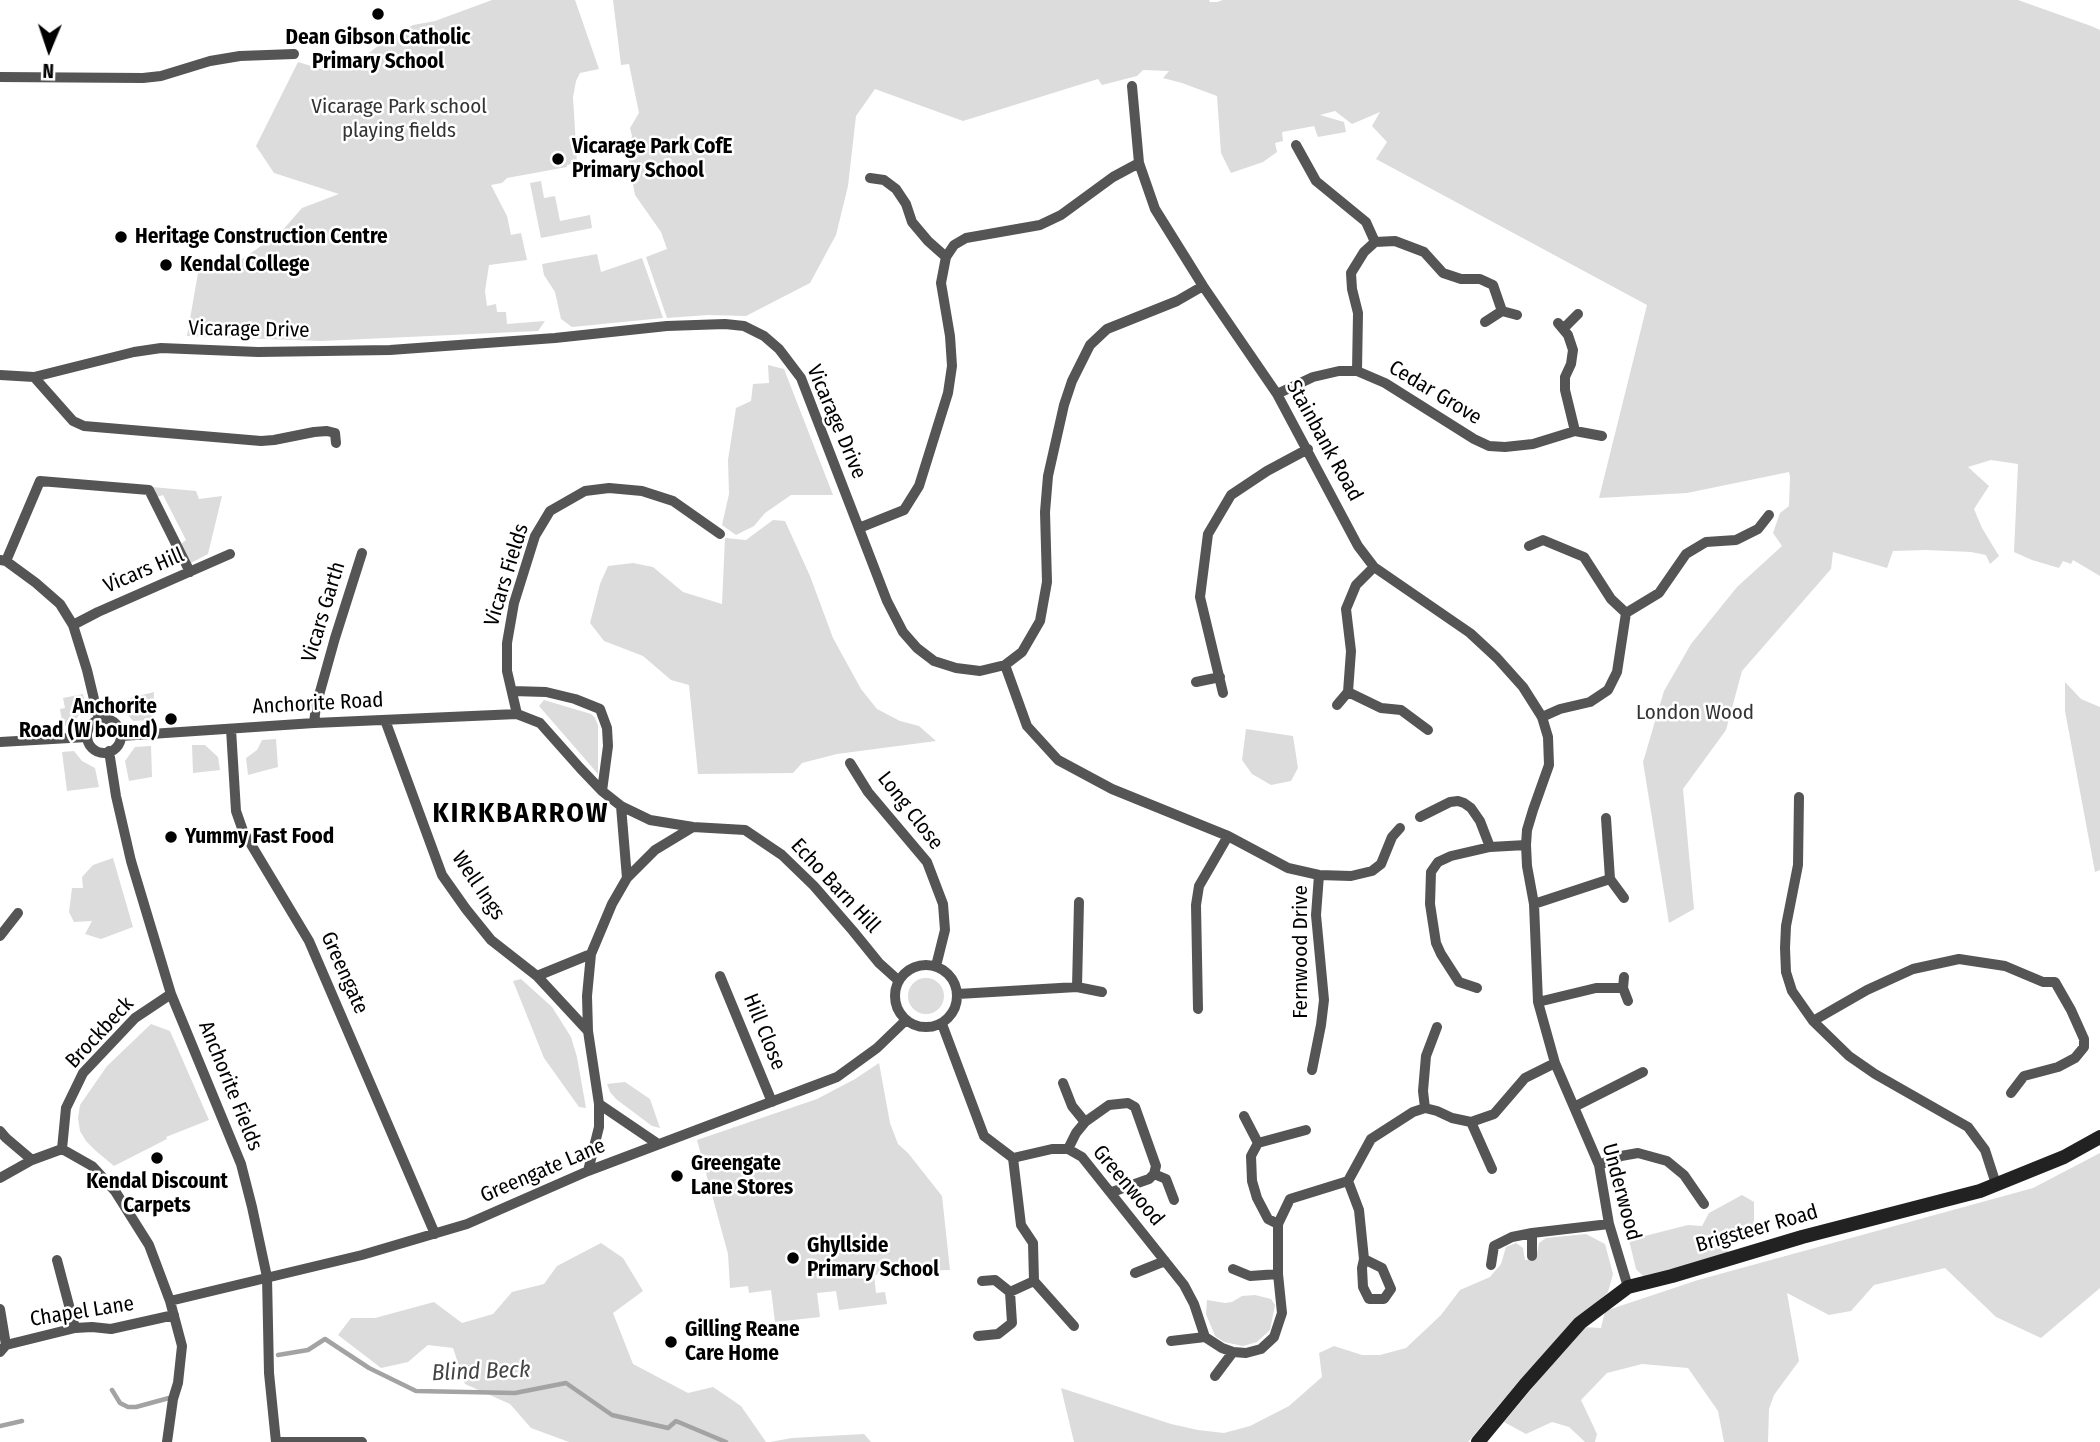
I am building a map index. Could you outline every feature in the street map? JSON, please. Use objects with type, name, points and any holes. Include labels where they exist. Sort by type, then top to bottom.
[{"type":"street","points":[[0,77],[143,78],[240,55],[293,54]]},
{"type":"street","name":"Stainbank Road","points":[[1132,86],[1139,163],[1155,209],[1203,286],[1277,394],[1358,546],[1374,567],[1470,633],[1523,687],[1542,717],[1548,737],[1549,765]]},
{"type":"street","points":[[1296,145],[1316,181],[1366,222],[1375,242]]},
{"type":"street","points":[[859,528],[904,510],[919,486],[948,393],[952,366],[949,326],[940,283],[946,257],[954,246],[966,238],[1040,225],[1061,215],[1113,177],[1139,163]]},
{"type":"street","points":[[870,178],[884,180],[896,189],[906,204],[912,222],[946,257]]},
{"type":"street","points":[[1357,371],[1359,313],[1352,289],[1351,272],[1375,242],[1395,241],[1424,252],[1443,273],[1461,279],[1480,279],[1493,285],[1502,311]]},
{"type":"street","points":[[1203,286],[1177,301],[1107,329],[1090,345],[1064,404],[1048,476],[1045,512],[1047,582],[1040,621],[1022,652],[1005,665],[1027,726],[1058,760],[1112,789],[1228,836],[1288,868],[1319,875],[1351,876],[1372,871],[1381,864],[1392,837],[1401,828]]},
{"type":"street","points":[[1485,322],[1502,311],[1517,315]]},
{"type":"street","points":[[1576,431],[1565,390],[1565,377],[1573,350],[1568,335],[1560,326],[1578,314]]},
{"type":"street","name":"Vicarage Drive","points":[[0,375],[34,376],[161,348],[258,352],[395,350],[540,340],[667,326],[744,326],[764,335],[779,349],[801,378],[887,601],[903,632],[917,648],[934,661],[979,671],[1005,665]]},
{"type":"street","name":"Cedar Grove","points":[[1277,394],[1313,377],[1339,371],[1357,371],[1385,383],[1489,446],[1533,444],[1576,431],[1602,436]]},
{"type":"street","points":[[34,376],[73,421],[84,426],[261,441],[320,431],[335,433],[336,443]]},
{"type":"street","points":[[319,417],[320,431]]},
{"type":"street","points":[[1223,693],[1200,597],[1208,534],[1231,495],[1267,471],[1308,449]]},
{"type":"street","points":[[99,720],[73,625],[60,604],[3,561],[40,481],[149,490],[190,572]]},
{"type":"street","name":"Vicars Fields","points":[[517,714],[507,671],[506,643],[514,603],[535,536],[550,510],[585,491],[609,488],[642,491],[673,501],[720,534]]},
{"type":"street","points":[[1626,613],[1659,593],[1686,554],[1706,542],[1736,540],[1758,529],[1769,515]]},
{"type":"street","points":[[1529,546],[1543,540],[1584,557],[1611,600],[1626,613]]},
{"type":"street","name":"Vicars Garth","points":[[314,723],[316,706],[362,553]]},
{"type":"street","name":"Vicars Hill","points":[[73,625],[230,554]]},
{"type":"street","points":[[1337,705],[1348,692],[1351,651],[1346,609],[1356,585],[1374,567]]},
{"type":"street","points":[[1542,717],[1560,709],[1590,702],[1608,690],[1618,672],[1626,613]]},
{"type":"street","points":[[1196,682],[1220,677]]},
{"type":"street","points":[[512,691],[546,692],[600,709],[607,728],[608,746],[602,791]]},
{"type":"street","points":[[1348,692],[1381,708],[1401,710],[1428,730]]},
{"type":"street","name":"Anchorite Road","points":[[121,736],[314,723],[517,714]]},
{"type":"street","name":"Echo Barn Hill","points":[[517,714],[540,723],[602,791],[621,806],[650,820],[745,831],[782,855],[814,886],[879,964],[899,981]]},
{"type":"street","points":[[99,720],[114,722],[118,726],[121,736],[117,746],[109,751],[96,751],[87,737],[90,726],[99,720]]},
{"type":"street","name":"Well Ings","points":[[385,720],[442,875],[491,940],[537,976],[588,1031]]},
{"type":"street","name":"Greengate","points":[[231,729],[236,811],[243,831],[309,941],[435,1234]]},
{"type":"street","points":[[0,742],[87,737]]},
{"type":"street","name":"Anchorite Fields","points":[[109,751],[131,861],[171,994],[241,1164],[267,1277],[269,1373],[276,1442]]},
{"type":"street","name":"Long Close","points":[[850,763],[868,792],[927,862],[943,904],[945,930],[936,966]]},
{"type":"street","name":"Underwood","points":[[1549,765],[1530,820],[1526,845],[1534,904],[1538,1002],[1555,1063],[1599,1164],[1609,1224],[1628,1287]]},
{"type":"street","points":[[1798,797],[1798,865],[1786,926],[1786,972],[1792,991],[1813,1021],[1849,1056],[1875,1074],[1968,1127],[1984,1150],[1996,1184]]},
{"type":"street","points":[[1420,817],[1450,802],[1464,803],[1480,821],[1490,847]]},
{"type":"street","points":[[621,806],[628,878]]},
{"type":"street","points":[[1606,818],[1610,879],[1624,898]]},
{"type":"street","points":[[588,1171],[600,1127],[588,1031],[587,996],[591,954],[612,904],[628,878],[655,850],[693,827]]},
{"type":"street","points":[[1198,1009],[1196,905],[1199,886],[1228,836]]},
{"type":"street","points":[[1477,988],[1459,982],[1436,943],[1430,904],[1431,872],[1438,862],[1451,856],[1490,847],[1526,845]]},
{"type":"street","name":"Fernwood Drive","points":[[1312,1070],[1324,999],[1316,915],[1319,875]]},
{"type":"street","points":[[1534,904],[1610,879]]},
{"type":"street","points":[[1077,987],[1079,902]]},
{"type":"street","points":[[0,936],[19,914]]},
{"type":"street","points":[[537,976],[591,954]]},
{"type":"street","points":[[1813,1021],[1867,990],[1913,969],[1959,959],[2006,966],[2043,982],[2055,982],[2084,1039],[2084,1047],[2075,1058],[2057,1067],[2024,1076],[2011,1093]]},
{"type":"street","points":[[917,966],[936,966],[951,977],[958,994],[954,1011],[942,1024],[923,1028],[914,1026],[899,1013],[895,1004],[899,981],[917,966]]},
{"type":"street","name":"Hill Close","points":[[720,976],[772,1102]]},
{"type":"street","points":[[1538,1002],[1623,982],[1628,1002]]},
{"type":"street","points":[[958,994],[1077,987],[1102,992]]},
{"type":"street","name":"Brockbeck","points":[[62,1149],[66,1108],[83,1073],[135,1018],[171,994]]},
{"type":"street","name":"Greengate Lane","points":[[170,1301],[362,1255],[467,1224],[588,1171],[837,1077],[877,1048],[906,1020]]},
{"type":"street","points":[[942,1024],[984,1136],[1013,1158],[1021,1225],[1033,1243],[1034,1281],[1074,1325]]},
{"type":"street","points":[[1425,1108],[1423,1091],[1426,1056],[1437,1027]]},
{"type":"street","points":[[1171,1341],[1205,1337],[1233,1352],[1246,1353],[1261,1349],[1274,1337],[1283,1306],[1278,1274],[1278,1224],[1290,1199],[1348,1181],[1371,1139],[1413,1112],[1425,1108],[1471,1122],[1494,1114],[1525,1078],[1555,1063]]},
{"type":"street","points":[[1574,1107],[1643,1072]]},
{"type":"street","points":[[1063,1083],[1072,1106],[1084,1122]]},
{"type":"street","points":[[1068,1149],[1084,1122],[1109,1105],[1128,1103],[1135,1107],[1156,1166],[1154,1174],[1149,1179],[1111,1192]]},
{"type":"street","points":[[599,1104],[658,1144]]},
{"type":"street","points":[[1244,1116],[1258,1143]]},
{"type":"street","points":[[1471,1122],[1492,1169]]},
{"type":"street","points":[[1278,1224],[1268,1219],[1257,1198],[1252,1181],[1251,1156],[1258,1143],[1306,1130]]},
{"type":"street","points":[[0,1131],[32,1160]]},
{"type":"street","name":"Brigsteer Road","points":[[1478,1442],[1580,1323],[1628,1287],[1801,1237],[1980,1191],[2064,1157],[2100,1137]]},
{"type":"street","points":[[0,1178],[32,1160],[62,1149],[92,1166],[115,1191],[149,1245],[170,1301],[182,1346],[182,1360],[167,1442]]},
{"type":"street","name":"Greenwood","points":[[1013,1158],[1052,1149],[1068,1149],[1082,1157],[1184,1285],[1194,1304],[1205,1337]]},
{"type":"street","points":[[1599,1164],[1638,1153],[1667,1161],[1684,1175],[1704,1204]]},
{"type":"street","points":[[1154,1174],[1166,1180],[1174,1200]]},
{"type":"street","points":[[1348,1181],[1359,1210],[1364,1259]]},
{"type":"street","points":[[1491,1265],[1494,1246],[1512,1237],[1609,1224]]},
{"type":"street","points":[[1532,1233],[1532,1256]]},
{"type":"street","points":[[57,1260],[75,1328]]},
{"type":"street","points":[[1135,1273],[1165,1261]]},
{"type":"street","points":[[1233,1269],[1250,1276],[1278,1274]]},
{"type":"street","points":[[978,1336],[998,1334],[1012,1323],[1010,1292],[995,1280],[982,1281]]},
{"type":"street","points":[[1010,1292],[1034,1281]]},
{"type":"street","points":[[0,1309],[3,1349]]},
{"type":"street","name":"Chapel Lane","points":[[3,1349],[75,1328],[111,1329],[174,1315]]},
{"type":"street","points":[[1215,1376],[1233,1352]]},
{"type":"street","points":[[276,1442],[362,1442]]},
{"type":"green space","name":"Vicarage Park school playing fields","points":[[492,0],[575,0],[599,69],[580,73],[576,81],[573,97],[577,163],[507,178],[502,183],[491,185],[507,216],[511,235],[521,233],[527,260],[489,265],[485,291],[487,306],[496,304],[497,312],[506,312],[507,324],[545,321],[538,331],[321,341],[187,336],[198,273],[238,262],[281,232],[302,208],[339,194],[274,173],[256,146],[298,62],[321,69],[353,65],[386,40],[413,25],[435,21]]},
{"type":"green space","name":"London Wood","points":[[613,0],[2018,0],[2091,26],[2100,30],[2100,576],[2073,560],[2071,564],[2063,561],[2059,568],[2014,552],[2018,464],[1991,460],[1968,467],[1989,486],[1974,509],[1999,556],[1990,564],[1986,555],[1971,552],[1893,551],[1887,568],[1833,552],[1831,569],[1742,671],[1726,730],[1683,789],[1694,909],[1669,923],[1643,762],[1664,691],[1691,644],[1737,587],[1782,546],[1773,533],[1780,513],[1789,506],[1790,477],[1789,472],[1687,493],[1599,498],[1647,305],[1376,159],[1387,142],[1372,126],[1380,112],[1352,124],[1335,111],[1320,115],[1344,122],[1346,132],[1318,137],[1314,126],[1282,132],[1283,141],[1275,143],[1277,152],[1263,162],[1231,173],[1221,153],[1217,96],[1163,78],[1169,71],[1143,70],[1137,76],[1102,85],[1098,79],[963,121],[875,89],[856,116],[848,186],[836,235],[810,283],[746,316],[667,318],[646,257],[667,249],[661,232],[635,195],[628,157],[632,136],[630,128],[639,113],[629,64],[621,65]]},
{"type":"green space","points":[[541,181],[544,198],[555,196],[560,221],[590,215],[592,228],[541,238],[530,183]]},
{"type":"green space","points":[[597,254],[601,272],[642,258],[663,318],[572,327],[561,319],[555,292],[544,275],[542,264]]},
{"type":"green space","points":[[768,365],[784,369],[833,495],[791,495],[765,513],[754,526],[736,535],[722,525],[729,494],[728,460],[736,408],[751,401],[753,384],[769,383]]},
{"type":"green space","points":[[152,487],[196,491],[199,499],[222,496],[208,554],[191,563],[181,544],[186,540],[163,495],[157,497]]},
{"type":"green space","points":[[773,520],[785,521],[810,576],[833,638],[861,689],[877,709],[900,721],[919,726],[936,741],[837,754],[802,763],[793,773],[698,774],[689,685],[671,680],[643,656],[604,641],[590,623],[600,584],[608,566],[633,563],[653,567],[683,592],[722,604],[725,538],[746,540]]},
{"type":"green space","points":[[2065,682],[2081,699],[2100,707],[2100,870],[2095,872],[2065,711]]},
{"type":"green space","points":[[154,692],[153,720],[133,721],[114,706],[114,702]]},
{"type":"green space","points":[[83,694],[86,709],[73,725],[63,726],[60,709],[65,708],[63,698]]},
{"type":"green space","points":[[544,700],[591,714],[595,718],[598,725],[598,774],[539,706]]},
{"type":"green space","points":[[1246,729],[1293,736],[1298,768],[1291,781],[1271,785],[1252,774],[1242,760]]},
{"type":"green space","points":[[276,739],[278,767],[248,775],[246,758],[257,750],[262,740]]},
{"type":"green space","points":[[192,745],[205,745],[218,757],[220,770],[193,773]]},
{"type":"green space","points":[[151,746],[152,777],[129,781],[125,761],[135,747]]},
{"type":"green space","points":[[74,751],[82,761],[95,768],[99,787],[67,791],[62,752]]},
{"type":"green space","points":[[113,858],[133,927],[101,939],[85,934],[92,921],[74,922],[69,912],[72,888],[83,888],[82,877],[93,865]]},
{"type":"green space","points":[[926,978],[939,983],[944,996],[939,1009],[926,1014],[913,1009],[908,996],[913,983]]},
{"type":"green space","points":[[521,979],[552,1007],[571,1037],[586,1108],[579,1107],[544,1058],[513,981]]},
{"type":"green space","points":[[151,1024],[170,1031],[209,1120],[166,1137],[167,1139],[114,1166],[86,1141],[80,1131],[80,1105],[107,1066]]},
{"type":"green space","points":[[879,1063],[890,1123],[898,1144],[942,1196],[950,1270],[874,1275],[876,1293],[885,1292],[887,1304],[839,1310],[836,1291],[817,1293],[820,1317],[775,1322],[771,1290],[749,1293],[748,1286],[730,1288],[728,1254],[697,1140],[817,1099]]},
{"type":"green space","points":[[625,1082],[650,1099],[660,1128],[652,1126],[616,1099],[607,1084]]},
{"type":"green space","points":[[2100,1153],[2100,1288],[2041,1338],[1996,1317],[1945,1268],[1874,1285],[1851,1311],[1829,1315],[1787,1293],[1799,1361],[1774,1395],[1769,1409],[1768,1442],[1724,1442],[1718,1411],[1688,1368],[1642,1364],[1607,1373],[1581,1400],[1597,1434],[1595,1442],[1585,1442],[1569,1427],[1552,1422],[1526,1434],[1504,1422],[1583,1327],[1601,1328],[1605,1311],[1698,1280],[2033,1188]]},
{"type":"green space","points":[[1742,1195],[1754,1202],[1754,1220],[1750,1236],[1729,1244],[1727,1255],[1646,1279],[1636,1269],[1629,1240],[1688,1225],[1702,1226],[1709,1213]]},
{"type":"green space","points":[[1586,1234],[1605,1244],[1613,1274],[1608,1292],[1575,1318],[1468,1442],[1074,1442],[1061,1388],[1171,1424],[1198,1430],[1224,1433],[1250,1426],[1289,1406],[1322,1377],[1319,1353],[1334,1346],[1362,1355],[1380,1355],[1406,1348],[1441,1315],[1460,1290],[1490,1277],[1501,1264],[1506,1247],[1516,1243],[1523,1248],[1525,1260],[1536,1259],[1539,1243],[1546,1238]]},
{"type":"green space","points":[[601,1243],[623,1258],[643,1291],[613,1313],[633,1364],[688,1393],[713,1387],[741,1406],[766,1442],[569,1442],[531,1428],[510,1404],[465,1384],[453,1348],[428,1345],[408,1362],[381,1368],[338,1335],[351,1318],[375,1318],[434,1302],[462,1323],[493,1314],[512,1292],[544,1284],[557,1266]]},
{"type":"green space","points":[[1255,1295],[1271,1299],[1275,1305],[1270,1330],[1257,1342],[1243,1346],[1224,1342],[1215,1336],[1206,1314],[1207,1300],[1225,1303],[1242,1296]]},
{"type":"green space","points":[[864,1434],[871,1442],[770,1442],[792,1438]]},
{"type":"waterway","name":"Blind Beck","points":[[278,1355],[308,1350],[325,1339],[369,1368],[416,1391],[515,1393],[566,1383],[612,1415],[668,1428],[676,1421],[726,1442]]},
{"type":"waterway","name":"Blind Beck","points":[[112,1390],[120,1403],[128,1407],[169,1398]]},
{"type":"waterway","name":"Blind Beck","points":[[0,1426],[22,1421]]},
{"type":"place","name":"Dean Gibson Catholic Primary School","points":[[378,14]]},
{"type":"place","name":"Vicarage Park CofE Primary School","points":[[558,159]]},
{"type":"place","name":"Heritage Construction Centre","points":[[121,237]]},
{"type":"place","name":"Kendal College","points":[[166,265]]},
{"type":"place","name":"Anchorite Road (W bound)","points":[[171,719]]},
{"type":"place","name":"Yummy Fast Food","points":[[171,837]]},
{"type":"place","name":"Kendal Discount Carpets","points":[[157,1158]]},
{"type":"place","name":"Greengate Lane Stores","points":[[677,1176]]},
{"type":"place","name":"Ghyllside Primary School","points":[[793,1258]]},
{"type":"place","name":"Gilling Reane Care Home","points":[[671,1342]]},
{"type":"district","name":"KIRKBARROW","points":[[521,814]]}]
